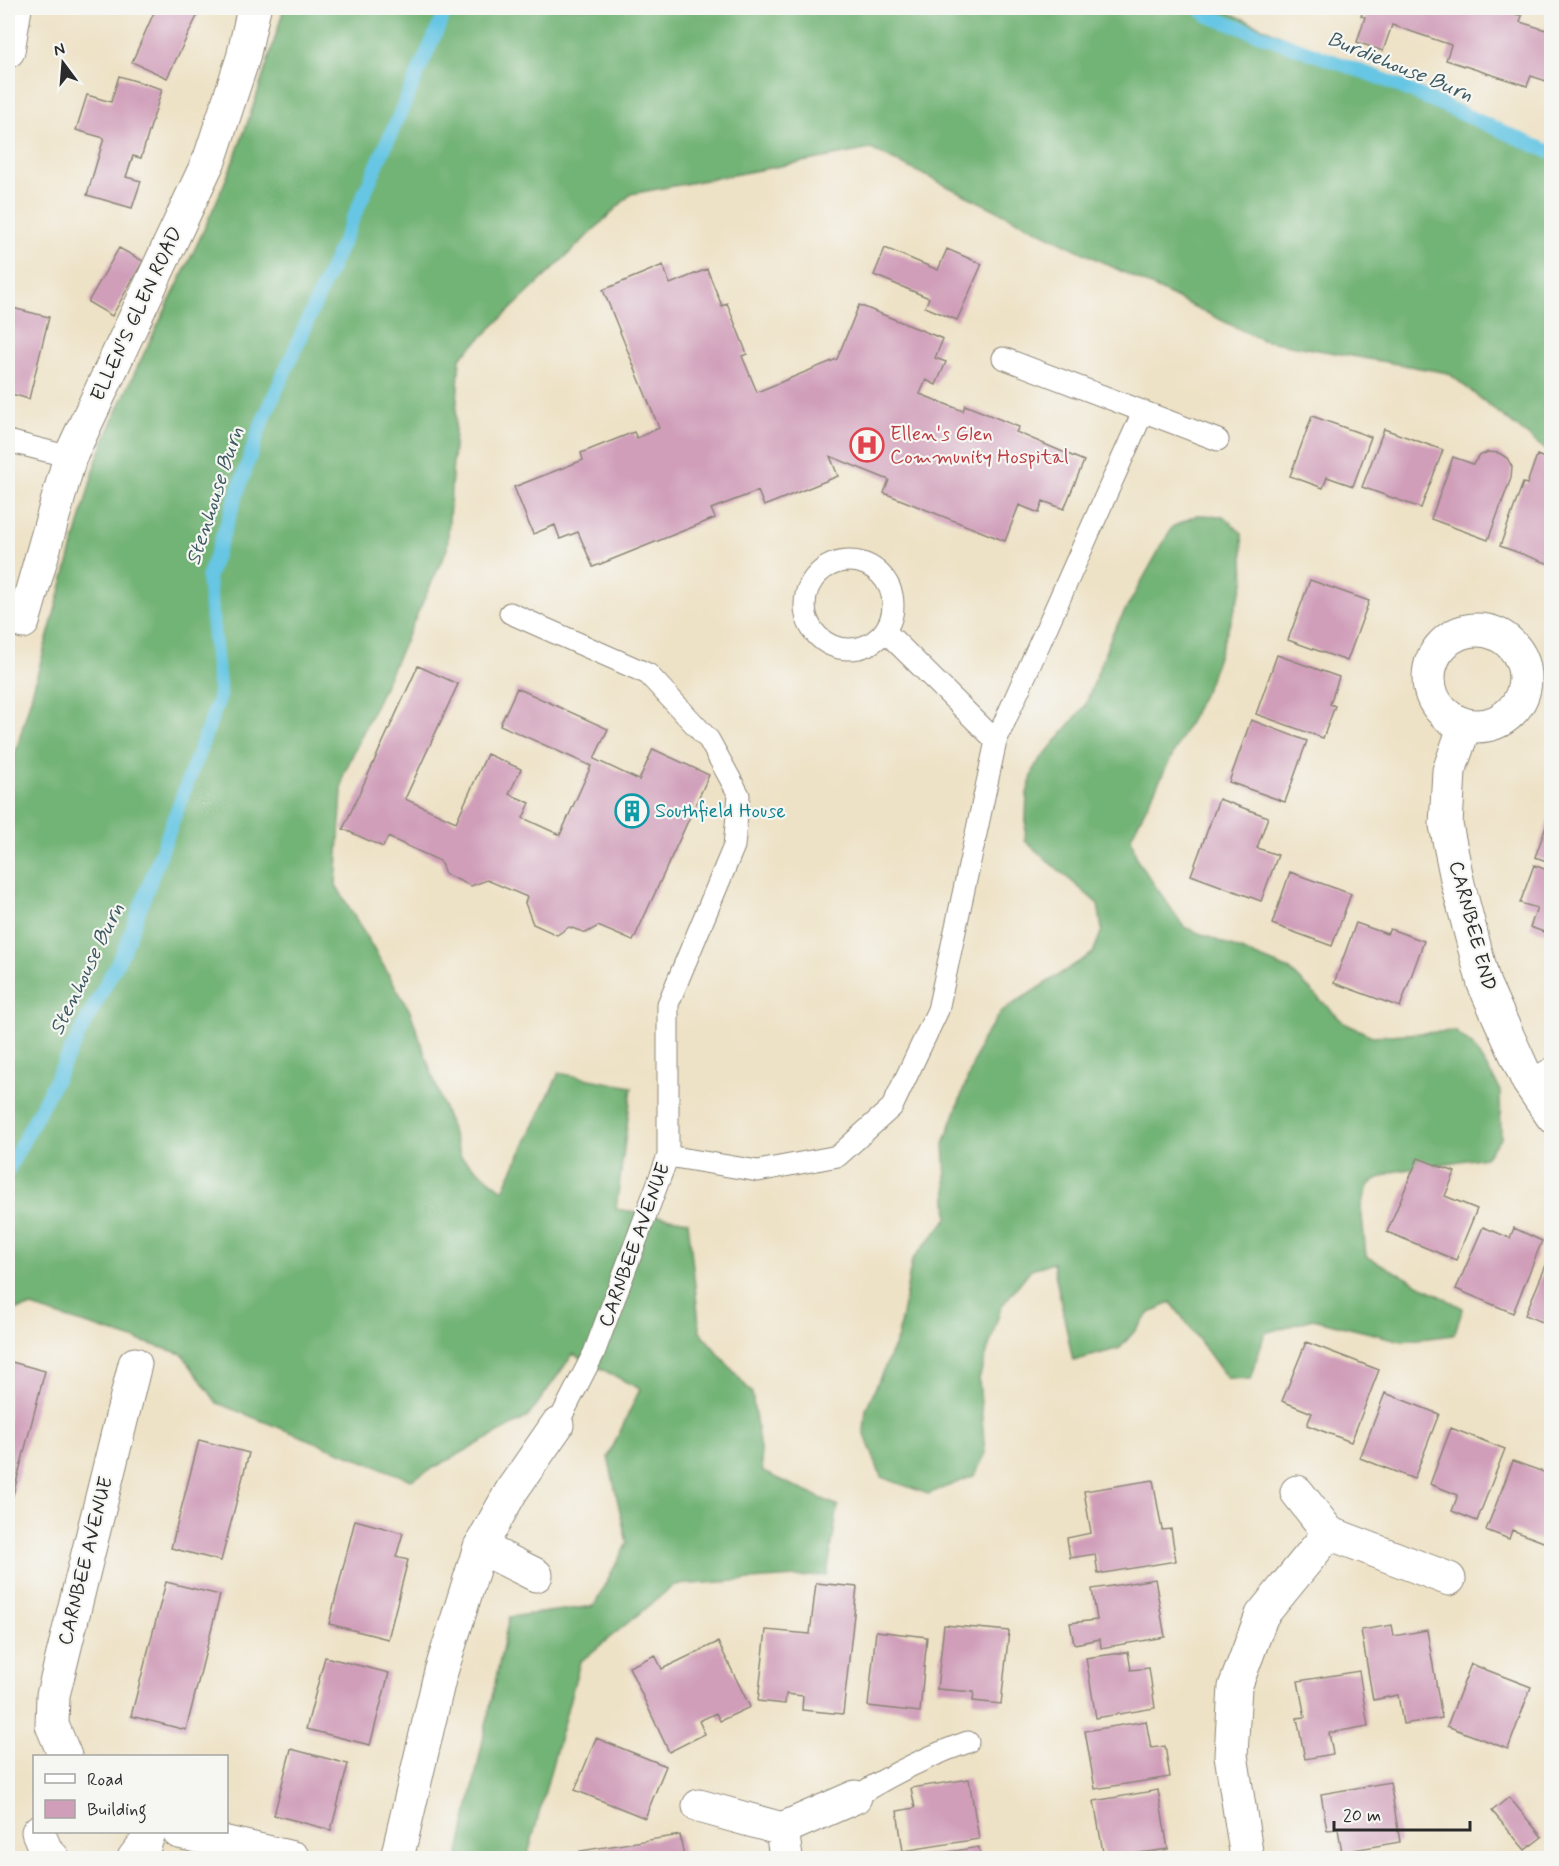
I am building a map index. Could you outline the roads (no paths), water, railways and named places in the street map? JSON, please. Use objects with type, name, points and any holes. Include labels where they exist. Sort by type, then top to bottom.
[{"type":"street","points":[[8,51],[15,8]]},
{"type":"street","name":"ELLEN'S GLEN ROAD","points":[[23,622],[70,458],[210,158],[243,58],[254,8]]},
{"type":"street","name":"CARNBEE END","points":[[1464,725],[1449,771],[1446,825],[1458,884],[1484,984],[1540,1074],[1551,1116]]},
{"type":"street","name":"CARNBEE AVENUE","points":[[65,1755],[52,1725],[53,1695],[135,1364]]},
{"type":"street","name":"CARNBEE AVENUE","points":[[397,1858],[440,1675],[480,1546],[512,1490],[557,1425]]},
{"type":"street","points":[[1297,1492],[1329,1533],[1449,1579]]},
{"type":"street","points":[[1247,1858],[1231,1755],[1235,1687],[1262,1615],[1329,1533]]},
{"type":"street","points":[[480,1546],[536,1575]]},
{"type":"street","points":[[699,1806],[784,1844],[855,1797]]},
{"type":"street","points":[[38,1833],[46,1851],[54,1858]]},
{"type":"street","points":[[134,1858],[146,1844],[149,1833]]},
{"type":"street","points":[[183,1833],[293,1858]]},
{"type":"lane","points":[[1003,358],[1218,440]]},
{"type":"lane","points":[[668,1156],[758,1170],[838,1156],[892,1107],[938,1010],[996,741],[1143,412]]},
{"type":"lane","points":[[8,441],[70,458]]},
{"type":"lane","points":[[849,560],[863,562],[876,569],[889,585],[894,605],[892,619],[885,631],[874,642],[860,648],[844,649],[823,640],[808,623],[805,608],[807,593],[813,579],[823,569],[849,560]]},
{"type":"lane","name":"CARNBEE AVENUE","points":[[510,613],[648,674],[709,740],[739,795],[734,846],[668,1004],[668,1156],[594,1353],[557,1425]]},
{"type":"lane","points":[[885,631],[996,741]]},
{"type":"lane","points":[[855,1797],[896,1772],[936,1753],[968,1742]]},
{"type":"waterway","name":"Stenhouse Burn","points":[[8,1170],[125,948],[220,696],[208,578],[261,425],[447,8]]},
{"type":"waterway","name":"Burdiehouse Burn","points":[[1199,8],[1208,16],[1383,79],[1552,153]]},
{"type":"place","name":"Ellen's Glen Community Hospital","points":[[867,445]]},
{"type":"place","name":"Southfield House","points":[[632,811]]}]
